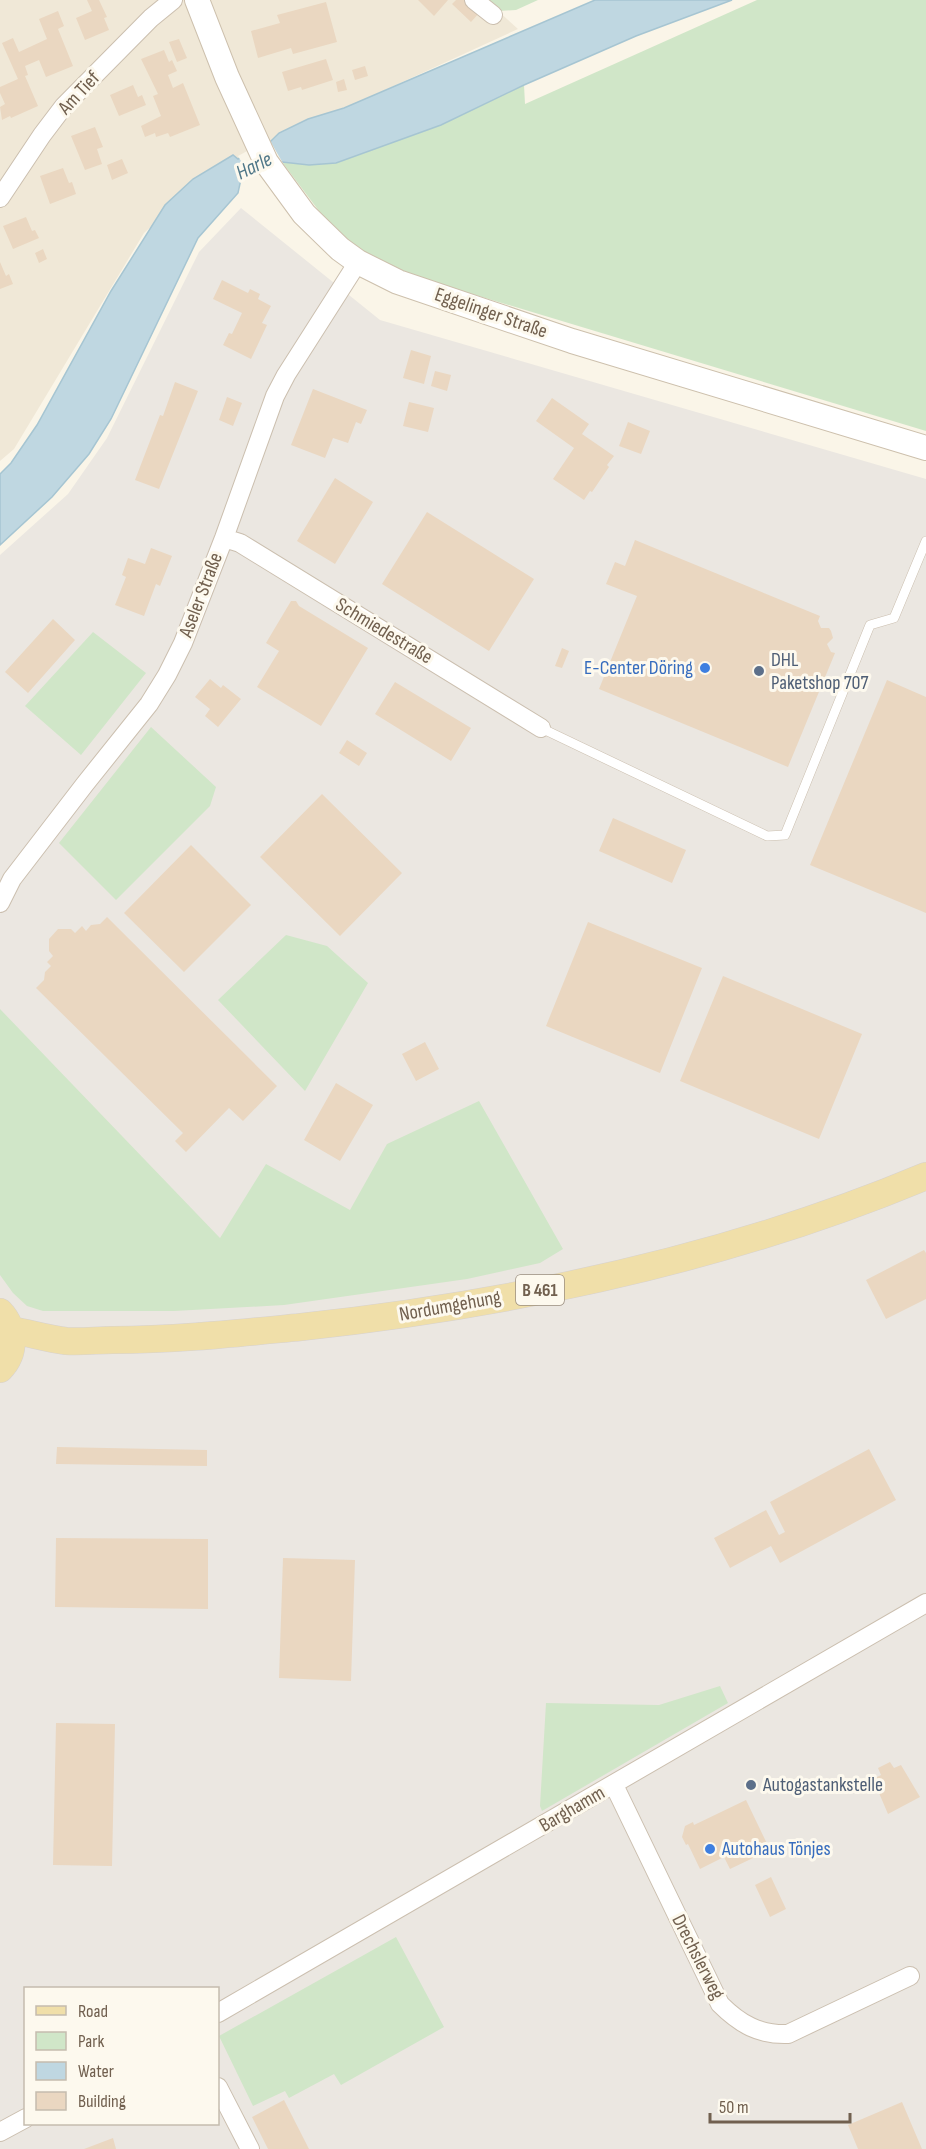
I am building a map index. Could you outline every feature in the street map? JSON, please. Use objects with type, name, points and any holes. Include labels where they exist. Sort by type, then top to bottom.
[{"type":"main road","name":"Nordumgehung","points":[[5,1342],[140,1340],[255,1332],[378,1318],[500,1298],[622,1273],[728,1245],[864,1202],[926,1176]]},
{"type":"street","name":"Am Tief","points":[[0,198],[64,106],[151,18],[173,0]]},
{"type":"street","name":"Eggelinger Straße","points":[[197,0],[227,77],[266,162],[304,214],[340,249],[358,262],[398,282],[572,341],[926,448]]},
{"type":"street","points":[[474,0],[493,15]]},
{"type":"street","name":"Aseler Straße","points":[[0,903],[20,869],[149,704],[183,644],[275,396],[358,262]]},
{"type":"street","name":"Schmiedestraße","points":[[224,538],[240,543],[541,728]]},
{"type":"street","name":"Barghamm","points":[[219,2012],[926,1603]]},
{"type":"street","name":"Drechslerweg","points":[[614,1785],[720,2004],[736,2020],[771,2035],[788,2034],[910,1976]]},
{"type":"street","points":[[219,2089],[250,2149]]},
{"type":"street","points":[[0,2132],[24,2119]]},
{"type":"lane","points":[[541,728],[767,836],[785,835],[870,625],[894,618],[926,541]]},
{"type":"shaded area","points":[[0,0],[486,0],[518,29],[278,139],[200,182],[144,233],[14,449],[0,461]]},
{"type":"shaded area","points":[[241,208],[380,320],[926,479],[926,2149],[0,2149],[0,555],[68,494],[107,438],[199,252]]},
{"type":"green space","points":[[486,0],[538,0],[516,10],[499,11]]},
{"type":"green space","points":[[757,0],[926,0],[926,431],[416,277],[388,266],[347,243],[319,211],[282,162],[309,165],[336,163],[441,125],[524,85],[525,104]]},
{"type":"green space","points":[[93,632],[146,673],[81,755],[25,706]]},
{"type":"green space","points":[[151,727],[216,787],[210,806],[116,900],[59,843]]},
{"type":"green space","points":[[286,935],[327,946],[368,983],[305,1091],[218,1000]]},
{"type":"green space","points":[[0,1009],[220,1238],[266,1164],[350,1210],[387,1144],[479,1101],[563,1249],[540,1263],[467,1279],[284,1305],[174,1311],[43,1311],[27,1306],[13,1293],[0,1275]]},
{"type":"green space","points":[[720,1686],[728,1703],[542,1811],[540,1806],[546,1703],[659,1705]]},
{"type":"green space","points":[[396,1937],[444,2027],[341,2085],[334,2074],[289,2098],[285,2091],[253,2106],[219,2036]]},
{"type":"water","name":"Harle","points":[[595,0],[732,0],[636,36],[524,85],[441,125],[336,163],[309,165],[282,162],[241,179],[238,193],[198,238],[111,419],[89,454],[52,497],[0,545],[0,474],[11,463],[37,425],[111,291],[165,205],[193,179],[233,155],[238,159],[270,142],[279,133],[308,119],[344,108]]},
{"type":"pier","points":[[269,139],[284,165],[251,178],[238,156]]},
{"type":"building","points":[[87,0],[99,0],[107,17],[104,18],[109,30],[85,40],[76,18],[92,11]]},
{"type":"building","points":[[418,0],[448,0],[434,16]]},
{"type":"building","points":[[456,0],[467,0],[480,12],[471,22],[452,4]]},
{"type":"building","points":[[326,2],[337,42],[293,54],[291,48],[258,58],[251,31],[280,23],[277,15]]},
{"type":"building","points":[[58,11],[64,26],[58,29],[73,66],[46,77],[39,60],[25,66],[28,75],[25,76],[38,106],[2,120],[0,107],[5,104],[0,87],[18,79],[2,43],[13,38],[19,52],[47,39],[39,19]]},
{"type":"building","points":[[179,39],[187,58],[177,62],[169,42]]},
{"type":"building","points":[[164,50],[169,62],[172,60],[177,71],[168,75],[173,88],[183,83],[200,125],[170,137],[168,133],[156,137],[155,133],[145,137],[141,126],[161,116],[153,96],[158,94],[141,59]]},
{"type":"building","points":[[326,59],[333,80],[302,90],[301,87],[288,91],[282,72]]},
{"type":"building","points":[[365,66],[368,76],[355,80],[352,70]]},
{"type":"building","points":[[344,79],[347,90],[338,92],[336,82]]},
{"type":"building","points":[[133,85],[138,97],[142,95],[146,105],[119,116],[110,95]]},
{"type":"building","points":[[95,127],[103,147],[97,149],[102,164],[85,170],[71,136]]},
{"type":"building","points":[[122,159],[128,173],[112,180],[107,165]]},
{"type":"building","points":[[63,168],[76,194],[50,204],[40,176]]},
{"type":"building","points":[[26,217],[32,231],[35,230],[39,238],[13,249],[3,226]]},
{"type":"building","points":[[43,249],[47,259],[39,263],[35,253]]},
{"type":"building","points":[[0,262],[6,276],[9,274],[13,284],[0,289]]},
{"type":"building","points":[[222,280],[248,293],[250,289],[260,294],[258,299],[271,306],[262,323],[267,325],[251,359],[223,345],[229,333],[232,334],[242,313],[213,299]]},
{"type":"building","points":[[411,350],[431,356],[424,384],[403,378]]},
{"type":"building","points":[[435,371],[451,375],[447,391],[431,386]]},
{"type":"building","points":[[175,382],[198,391],[159,489],[135,480]]},
{"type":"building","points":[[313,389],[367,410],[361,424],[356,422],[348,443],[333,438],[325,458],[291,445]]},
{"type":"building","points":[[227,397],[242,403],[233,426],[219,420]]},
{"type":"building","points":[[552,398],[589,424],[582,434],[614,456],[592,492],[590,491],[584,500],[553,479],[574,448],[536,421]]},
{"type":"building","points":[[409,402],[434,408],[428,432],[403,426]]},
{"type":"building","points":[[628,422],[650,431],[641,454],[619,446]]},
{"type":"building","points":[[335,478],[373,502],[335,564],[297,541]]},
{"type":"building","points":[[427,512],[534,579],[489,651],[382,584]]},
{"type":"building","points":[[635,540],[820,616],[818,621],[821,628],[829,628],[833,638],[827,644],[831,652],[835,653],[788,767],[599,689],[637,596],[606,584],[615,562],[625,566]]},
{"type":"building","points":[[151,548],[172,556],[160,586],[156,584],[144,616],[115,605],[126,577],[122,575],[128,558],[145,564]]},
{"type":"building","points":[[291,601],[296,601],[299,606],[368,648],[321,726],[257,687],[279,651],[266,643]]},
{"type":"building","points":[[53,619],[75,640],[28,693],[5,672]]},
{"type":"building","points":[[562,648],[569,651],[562,668],[555,666]]},
{"type":"building","points":[[210,679],[221,688],[223,685],[241,699],[218,727],[205,716],[210,709],[195,697]]},
{"type":"building","points":[[887,680],[926,697],[926,913],[810,865]]},
{"type":"building","points":[[395,682],[471,728],[451,761],[375,714]]},
{"type":"building","points":[[347,740],[367,753],[359,766],[339,753]]},
{"type":"building","points":[[322,794],[402,873],[340,936],[260,857]]},
{"type":"building","points":[[613,818],[686,850],[672,883],[599,851]]},
{"type":"building","points":[[191,845],[251,905],[184,972],[124,913]]},
{"type":"building","points":[[107,917],[277,1086],[243,1121],[229,1108],[186,1152],[175,1141],[183,1133],[36,988],[44,980],[45,972],[51,966],[47,962],[53,956],[49,951],[49,939],[58,929],[71,929],[75,933],[82,926],[86,931],[91,925],[100,924]]},
{"type":"building","points":[[588,922],[702,968],[660,1073],[546,1026]]},
{"type":"building","points":[[723,976],[862,1034],[819,1139],[680,1081]]},
{"type":"building","points":[[425,1042],[439,1069],[416,1081],[402,1054]]},
{"type":"building","points":[[336,1083],[373,1105],[340,1161],[304,1140]]},
{"type":"building","points":[[924,1250],[926,1253],[926,1299],[886,1319],[866,1280]]},
{"type":"building","points":[[57,1447],[207,1450],[207,1466],[56,1464]]},
{"type":"building","points":[[869,1449],[896,1500],[780,1563],[771,1546],[730,1568],[714,1538],[766,1510],[779,1535],[785,1532],[770,1502]]},
{"type":"building","points":[[56,1538],[208,1539],[208,1609],[55,1607]]},
{"type":"building","points":[[283,1558],[355,1560],[351,1681],[279,1678]]},
{"type":"building","points":[[56,1723],[115,1724],[112,1866],[53,1865]]},
{"type":"building","points":[[890,1762],[894,1768],[901,1765],[920,1797],[888,1814],[873,1779],[881,1775],[878,1768]]},
{"type":"building","points":[[746,1800],[770,1850],[730,1869],[724,1857],[700,1869],[682,1837],[685,1826],[693,1822],[694,1825]]},
{"type":"building","points":[[771,1877],[786,1909],[770,1917],[755,1885]]},
{"type":"building","points":[[284,2100],[309,2149],[268,2149],[252,2117]]},
{"type":"building","points":[[902,2102],[922,2149],[858,2149],[848,2125]]},
{"type":"building","points":[[113,2138],[116,2149],[84,2149]]},
{"type":"place","name":"E-Center Döring","points":[[705,668]]},
{"type":"place","name":"DHL Paketshop 707","points":[[759,671]]},
{"type":"place","name":"Autogastankstelle","points":[[751,1785]]},
{"type":"place","name":"Autohaus Tönjes","points":[[710,1849]]}]
